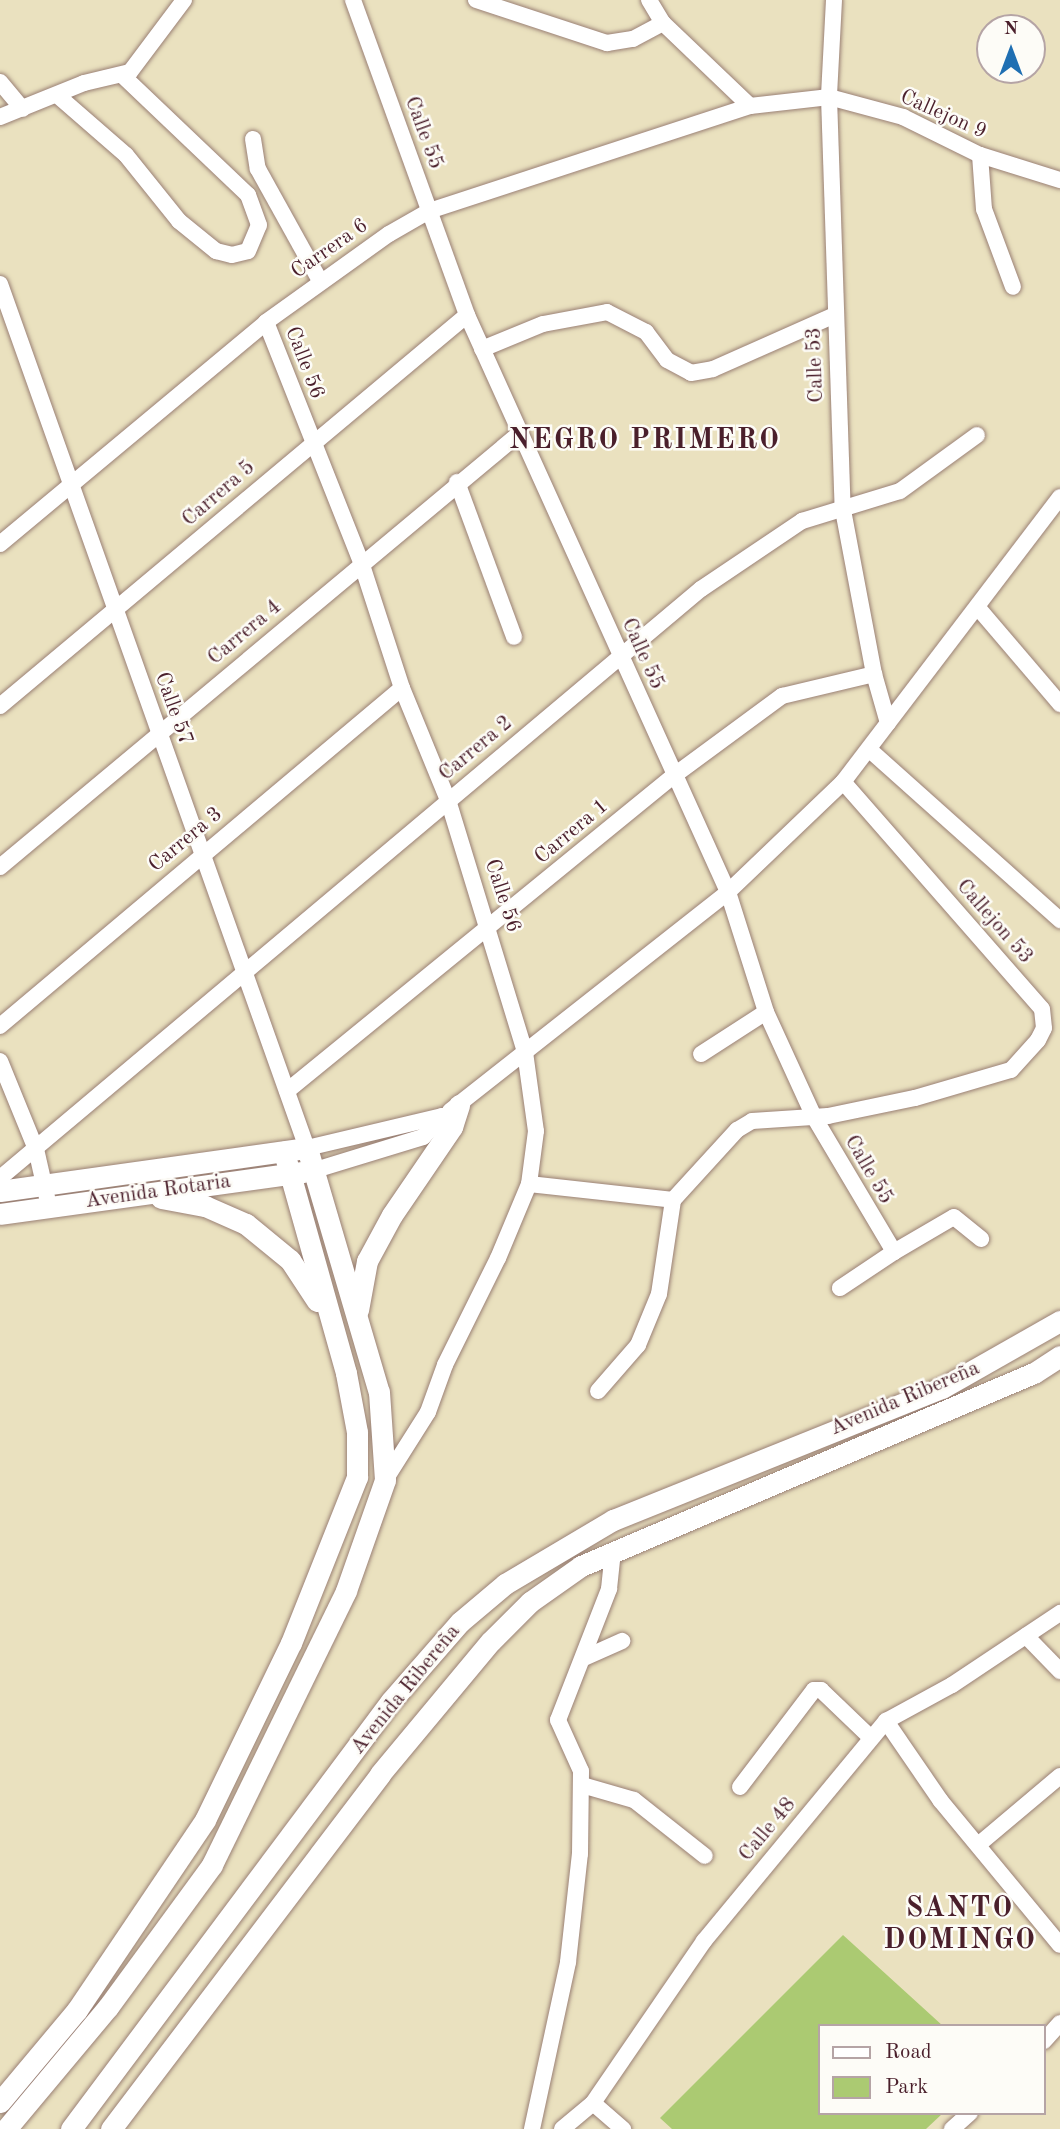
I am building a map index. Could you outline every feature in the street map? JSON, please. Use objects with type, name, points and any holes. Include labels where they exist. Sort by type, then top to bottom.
[{"type":"main road","points":[[357,1316],[368,1261],[392,1215],[452,1127],[450,1110]]},
{"type":"main road","points":[[6,2129],[76,2048],[212,1865],[346,1591],[385,1480],[379,1392],[307,1148]]},
{"type":"main road","name":"Avenida Rotaria","points":[[0,1191],[307,1148]]},
{"type":"main road","points":[[0,2102],[77,2010],[205,1820],[291,1643],[357,1477],[357,1432],[335,1333],[284,1152]]},
{"type":"main road","name":"Avenida Rotaria","points":[[0,1214],[315,1170]]},
{"type":"main road","points":[[124,1196],[181,1200],[246,1224],[290,1260],[335,1333]]},
{"type":"main road","name":"Avenida Ribereña","points":[[71,2129],[391,1701],[460,1622],[505,1584],[612,1520],[942,1388],[1060,1321]]},
{"type":"main road","name":"Avenida Ribereña","points":[[111,2129],[380,1774],[491,1641],[530,1602],[581,1566],[1034,1373],[1060,1356]]},
{"type":"street","points":[[0,117],[84,83],[130,72],[184,0]]},
{"type":"street","name":"Calle 55","points":[[353,0],[467,315],[672,777],[728,892],[766,1012],[814,1117],[894,1252]]},
{"type":"street","points":[[476,0],[607,43],[633,38],[663,23]]},
{"type":"street","points":[[649,0],[663,23],[750,106]]},
{"type":"street","name":"Calle 53","points":[[834,0],[829,97],[843,510],[874,674],[888,723]]},
{"type":"street","points":[[57,95],[126,155],[179,221],[216,251],[232,255],[248,251],[258,225],[248,195],[122,75]]},
{"type":"street","points":[[0,82],[23,108]]},
{"type":"street","name":"Callejon 9","points":[[750,106],[829,97],[903,117],[980,155],[1060,180]]},
{"type":"street","name":"Carrera 6","points":[[0,544],[266,322],[320,281],[429,211],[750,106]]},
{"type":"street","points":[[253,139],[258,169],[320,281]]},
{"type":"street","points":[[980,155],[984,209],[1013,287]]},
{"type":"street","name":"Calle 57","points":[[0,284],[307,1148]]},
{"type":"street","points":[[482,349],[543,324],[607,312],[646,332],[667,360],[691,373],[713,369],[835,314]]},
{"type":"street","name":"Carrera 5","points":[[0,706],[467,315]]},
{"type":"street","name":"Calle 56","points":[[266,322],[361,562],[402,688],[449,800],[490,927],[525,1052],[536,1131],[529,1184],[428,1412],[385,1480]]},
{"type":"street","name":"Carrera 4","points":[[0,867],[361,562],[520,433]]},
{"type":"street","name":"Carrera 2","points":[[0,1178],[246,975],[619,654],[701,589],[803,521],[900,491],[977,435]]},
{"type":"street","points":[[457,482],[514,637]]},
{"type":"street","points":[[315,1170],[424,1137],[450,1110],[728,892],[844,782],[871,751],[888,723],[1058,507]]},
{"type":"street","points":[[979,610],[1060,704]]},
{"type":"street","name":"Carrera 1","points":[[287,1091],[672,777],[782,696],[874,674]]},
{"type":"street","name":"Carrera 3","points":[[0,1026],[202,853],[402,688]]},
{"type":"street","points":[[871,751],[1060,920]]},
{"type":"street","name":"Callejon 53","points":[[673,1200],[744,1125],[769,1118],[814,1117],[915,1098],[1011,1070],[1044,1028],[1042,1009],[844,782]]},
{"type":"street","points":[[701,1054],[766,1012]]},
{"type":"street","points":[[0,1061],[36,1149],[49,1206]]},
{"type":"street","points":[[307,1148],[450,1110]]},
{"type":"street","points":[[529,1184],[673,1200],[659,1294],[638,1345],[598,1391]]},
{"type":"street","points":[[840,1288],[954,1217],[981,1239]]},
{"type":"street","points":[[532,2129],[568,1962],[580,1854],[582,1785],[577,1762],[558,1720],[569,1684],[584,1658],[609,1589],[613,1552]]},
{"type":"street","name":"Calle 48","points":[[562,2129],[593,2103],[704,1941],[886,1721],[952,1685],[1060,1613]]},
{"type":"street","points":[[1026,1636],[1060,1671]]},
{"type":"street","points":[[584,1658],[622,1641]]},
{"type":"street","points":[[740,1787],[814,1690],[821,1690],[871,1738]]},
{"type":"street","points":[[886,1721],[940,1800],[1057,1936]]},
{"type":"street","points":[[978,1844],[1060,1776]]},
{"type":"street","points":[[582,1785],[634,1800],[705,1856]]},
{"type":"street","points":[[1046,2039],[1060,2023]]},
{"type":"street","points":[[593,2103],[623,2129]]},
{"type":"street","points":[[952,2129],[968,2115]]},
{"type":"green space","points":[[843,1935],[941,2024],[818,2024],[818,2115],[941,2115],[926,2129],[672,2129],[660,2118]]},
{"type":"district","name":"NEGRO PRIMERO","points":[[645,441]]},
{"type":"district","name":"SANTO DOMINGO","points":[[960,1925]]}]
